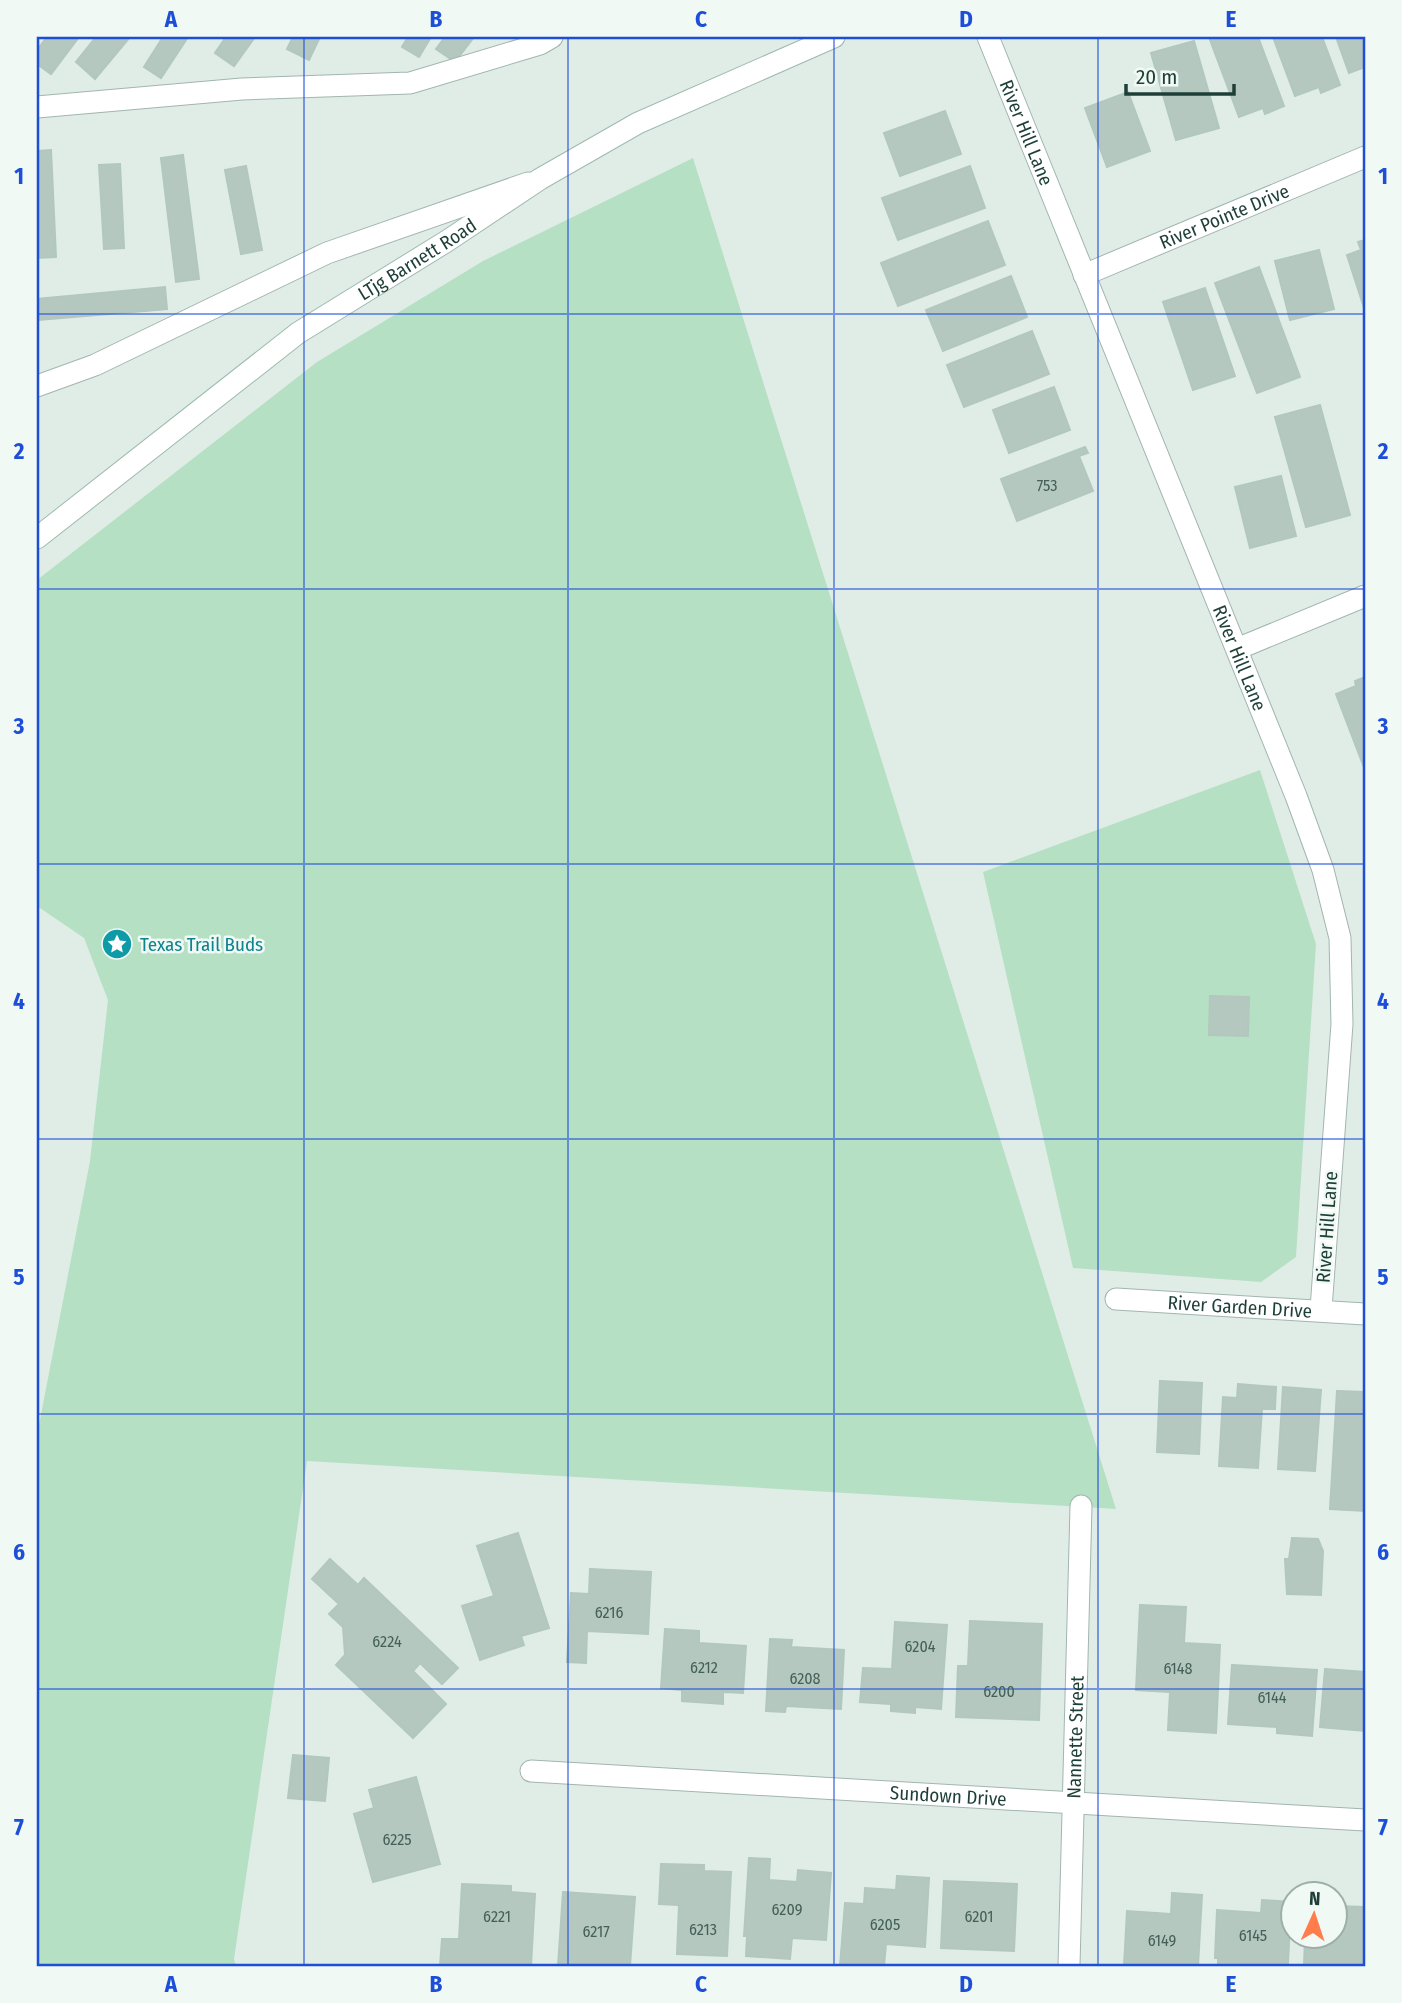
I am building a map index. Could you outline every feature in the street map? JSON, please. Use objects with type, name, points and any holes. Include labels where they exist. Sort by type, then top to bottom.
[{"type":"street","points":[[37,107],[242,89],[410,83],[540,44],[552,37]]},
{"type":"street","name":"LTjg Barnett Road","points":[[37,538],[298,333],[540,179],[638,123],[834,37]]},
{"type":"street","name":"River Hill Lane","points":[[988,37],[1319,858],[1340,938],[1342,1024],[1321,1310]]},
{"type":"street","name":"River Pointe Drive","points":[[1084,275],[1365,157]]},
{"type":"street","points":[[37,386],[94,365],[327,253],[540,179]]},
{"type":"street","points":[[1237,649],[1365,596]]},
{"type":"street","name":"River Garden Drive","points":[[1116,1299],[1365,1314]]},
{"type":"street","name":"Nannette Street","points":[[1069,1966],[1081,1506]]},
{"type":"street","name":"Sundown Drive","points":[[531,1771],[1365,1820]]},
{"type":"green space","points":[[693,158],[1116,1509],[307,1461],[234,1959],[236,1966],[37,1966],[37,1435],[90,1161],[108,1000],[84,938],[37,906],[37,580],[317,362],[483,261]]},
{"type":"green space","points":[[1260,770],[1316,944],[1296,1257],[1261,1282],[1073,1268],[983,872]]},
{"type":"building","points":[[47,37],[79,37],[51,74],[37,64],[37,50]]},
{"type":"building","points":[[96,37],[130,37],[95,79],[76,62]]},
{"type":"building","points":[[163,37],[188,37],[161,78],[144,67]]},
{"type":"building","points":[[226,37],[255,37],[234,66],[215,53]]},
{"type":"building","points":[[293,37],[320,37],[309,60],[287,49]]},
{"type":"building","points":[[408,37],[431,37],[419,57],[402,47]]},
{"type":"building","points":[[445,37],[474,37],[455,62],[436,49]]},
{"type":"building","points":[[1209,37],[1258,37],[1284,106],[1265,114],[1263,108],[1239,117]]},
{"type":"building","points":[[1273,37],[1322,37],[1340,85],[1321,93],[1319,87],[1295,96]]},
{"type":"building","points":[[1336,37],[1365,37],[1365,67],[1349,73]]},
{"type":"building","points":[[1194,41],[1219,128],[1176,140],[1151,53]]},
{"type":"building","points":[[1128,92],[1150,151],[1107,167],[1085,108]]},
{"type":"building","points":[[945,111],[961,154],[900,176],[884,133]]},
{"type":"building","points":[[51,150],[56,257],[37,258],[37,151]]},
{"type":"building","points":[[183,155],[199,279],[176,282],[161,158]]},
{"type":"building","points":[[120,164],[124,248],[104,249],[99,165]]},
{"type":"building","points":[[246,166],[262,250],[241,254],[225,170]]},
{"type":"building","points":[[970,166],[985,208],[898,240],[882,198]]},
{"type":"building","points":[[988,221],[1005,265],[898,306],[881,263]]},
{"type":"building","points":[[1365,240],[1365,311],[1347,255],[1361,250],[1358,242]]},
{"type":"building","points":[[1319,250],[1334,309],[1290,320],[1275,261]]},
{"type":"building","points":[[1259,267],[1300,377],[1257,393],[1215,283]]},
{"type":"building","points":[[1011,276],[1027,317],[943,351],[926,310]]},
{"type":"building","points":[[165,287],[167,309],[39,320],[37,299]]},
{"type":"building","points":[[1205,288],[1235,376],[1193,390],[1163,302]]},
{"type":"building","points":[[1032,331],[1049,374],[964,407],[947,365]]},
{"type":"building","points":[[1054,387],[1070,430],[1009,453],[993,410]]},
{"type":"building","points":[[1320,405],[1350,515],[1306,527],[1275,417]]},
{"type":"building","points":[[1085,447],[1088,453],[1079,456],[1093,491],[1017,521],[1001,479]]},
{"type":"building","points":[[1281,476],[1296,536],[1250,548],[1235,487]]},
{"type":"building","points":[[1365,677],[1365,770],[1336,694],[1356,686],[1355,681]]},
{"type":"building","points":[[1210,996],[1249,997],[1248,1036],[1209,1035]]},
{"type":"building","points":[[1160,1381],[1202,1383],[1199,1454],[1157,1452]]},
{"type":"building","points":[[1238,1384],[1276,1387],[1275,1409],[1262,1409],[1258,1468],[1219,1466],[1223,1397],[1237,1398]]},
{"type":"building","points":[[1283,1387],[1321,1390],[1315,1471],[1278,1469]]},
{"type":"building","points":[[1337,1391],[1365,1392],[1365,1511],[1330,1509]]},
{"type":"building","points":[[518,1533],[549,1628],[521,1636],[524,1645],[480,1660],[462,1606],[494,1596],[477,1546]]},
{"type":"building","points":[[1292,1538],[1318,1539],[1323,1551],[1321,1595],[1287,1594],[1285,1559],[1289,1559]]},
{"type":"building","points":[[330,1559],[358,1585],[364,1578],[458,1668],[442,1684],[420,1663],[413,1671],[446,1704],[413,1738],[336,1665],[345,1655],[343,1627],[329,1614],[339,1604],[312,1579]]},
{"type":"building","points":[[590,1569],[651,1572],[648,1634],[587,1631],[586,1663],[567,1662],[571,1593],[589,1594]]},
{"type":"building","points":[[1140,1605],[1186,1607],[1184,1643],[1220,1645],[1216,1733],[1168,1730],[1170,1692],[1136,1690]]},
{"type":"building","points":[[970,1621],[1042,1624],[1039,1720],[956,1717],[958,1666],[968,1666]]},
{"type":"building","points":[[895,1622],[947,1625],[941,1709],[915,1707],[915,1713],[891,1711],[891,1704],[860,1702],[863,1668],[892,1669]]},
{"type":"building","points":[[665,1629],[699,1631],[699,1643],[746,1646],[743,1693],[723,1692],[723,1704],[682,1701],[682,1690],[661,1688]]},
{"type":"building","points":[[770,1639],[792,1640],[791,1647],[844,1650],[841,1709],[786,1706],[785,1712],[766,1711]]},
{"type":"building","points":[[1232,1665],[1317,1670],[1312,1736],[1277,1733],[1277,1727],[1228,1724]]},
{"type":"building","points":[[1325,1669],[1365,1672],[1365,1731],[1320,1727]]},
{"type":"building","points":[[293,1755],[329,1758],[325,1801],[288,1798]]},
{"type":"building","points":[[416,1777],[440,1864],[373,1882],[354,1814],[374,1808],[369,1790]]},
{"type":"building","points":[[749,1858],[770,1859],[769,1880],[797,1882],[798,1870],[831,1873],[826,1940],[792,1938],[790,1959],[746,1956],[747,1936],[744,1936]]},
{"type":"building","points":[[661,1864],[704,1865],[704,1871],[731,1872],[727,1956],[677,1954],[679,1905],[659,1904]]},
{"type":"building","points":[[897,1876],[929,1878],[925,1947],[886,1944],[884,1966],[840,1966],[845,1903],[864,1904],[865,1888],[896,1890]]},
{"type":"building","points":[[944,1881],[1017,1884],[1014,1951],[941,1948]]},
{"type":"building","points":[[462,1884],[511,1886],[511,1892],[535,1894],[531,1966],[440,1966],[442,1939],[459,1939]]},
{"type":"building","points":[[563,1892],[635,1897],[630,1966],[558,1966]]},
{"type":"building","points":[[1172,1893],[1202,1895],[1198,1966],[1124,1966],[1127,1911],[1171,1914]]},
{"type":"building","points":[[1262,1900],[1280,1901],[1280,1951],[1289,1951],[1288,1963],[1218,1966],[1218,1958],[1215,1958],[1217,1910],[1261,1913]]},
{"type":"building","points":[[1350,1906],[1365,1907],[1365,1966],[1304,1966],[1305,1951],[1350,1951]]},
{"type":"place","name":"Texas Trail Buds","points":[[117,944]]}]
